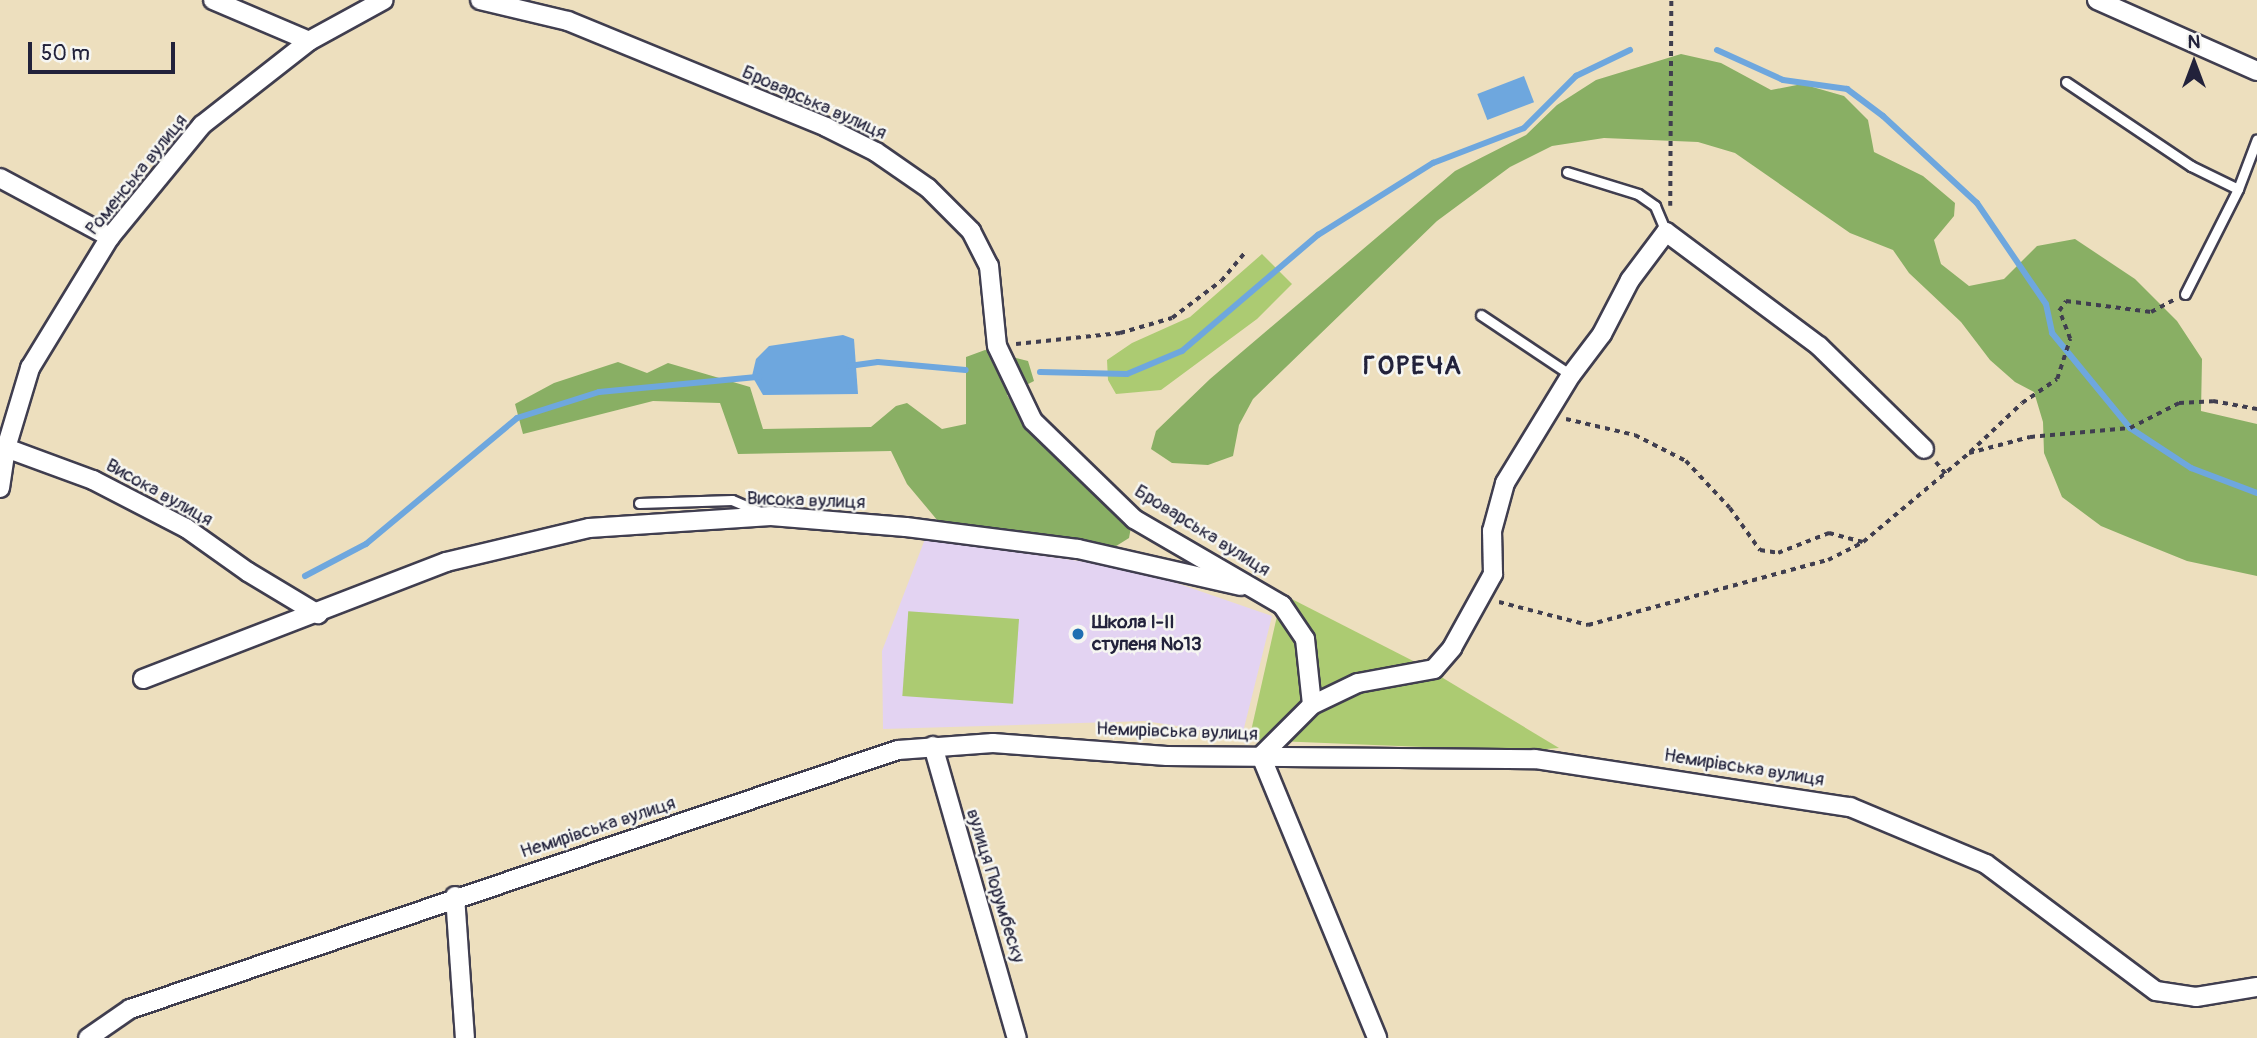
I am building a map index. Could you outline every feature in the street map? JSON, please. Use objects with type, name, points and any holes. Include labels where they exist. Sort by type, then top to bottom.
[{"type":"street","points":[[213,0],[309,41]]},
{"type":"street","name":"Роменська вулиця","points":[[0,488],[6,448],[30,368],[110,237],[202,125],[309,41],[384,0]]},
{"type":"street","name":"Броварська вулиця","points":[[480,0],[568,21],[876,152],[928,188],[971,231],[989,266],[997,346],[1033,421],[1077,468],[1134,519],[1282,605],[1305,639],[1312,705]]},
{"type":"street","points":[[2097,0],[2257,71]]},
{"type":"street","points":[[0,178],[110,237]]},
{"type":"street","points":[[1377,1038],[1261,756],[1312,705],[1358,682],[1434,668],[1483,598],[1493,574],[1495,510],[1505,483],[1571,374],[1666,232],[1819,345],[1924,449]]},
{"type":"street","name":"Висока вулиця","points":[[6,448],[93,480],[186,528],[248,572],[318,614]]},
{"type":"street","name":"Висока вулиця","points":[[143,679],[318,614],[446,562],[589,528],[771,516],[906,527],[1078,549],[1258,590]]},
{"type":"street","name":"Немирівська вулиця","points":[[88,1038],[130,1009],[455,896],[898,750],[993,743],[1167,756],[1535,759],[1850,807],[1986,864],[2156,991],[2196,997],[2257,987]]},
{"type":"street","name":"вулиця Порумбеску","points":[[933,746],[1017,1038]]},
{"type":"street","points":[[455,896],[465,1038]]},
{"type":"lane","points":[[2066,82],[2191,166],[2238,189]]},
{"type":"lane","points":[[2185,294],[2238,189],[2257,139]]},
{"type":"lane","points":[[1567,172],[1638,194],[1654,206],[1666,232]]},
{"type":"lane","points":[[1481,315],[1571,374]]},
{"type":"lane","points":[[639,503],[732,500],[771,516]]},
{"type":"path","points":[[1666,232],[1671,203],[1671,0]]},
{"type":"path","points":[[997,346],[1121,332],[1172,317],[1221,281],[1246,251]]},
{"type":"path","points":[[1483,598],[1588,625],[1828,560],[1863,542],[1969,453],[2022,402],[2057,379],[2070,339],[2059,311],[2066,301],[2151,312],[2185,294]]},
{"type":"path","points":[[1969,453],[2030,437],[2130,428],[2179,404],[2213,401],[2257,409]]},
{"type":"path","points":[[1547,415],[1635,435],[1686,461],[1730,508],[1760,550],[1778,553],[1829,533],[1863,542]]},
{"type":"shaded area","name":"Школа I-II ступеня №13","points":[[925,539],[1136,569],[1272,616],[1242,736],[1145,721],[883,729],[882,651]]},
{"type":"green space","points":[[1681,54],[1721,63],[1771,90],[1802,84],[1844,96],[1868,120],[1874,152],[1923,176],[1955,203],[1954,216],[1934,240],[1941,264],[1969,286],[2004,279],[2037,246],[2075,239],[2135,279],[2177,321],[2202,359],[2201,411],[2257,424],[2257,576],[2187,561],[2135,540],[2101,526],[2062,497],[2044,453],[2043,422],[2034,392],[2015,382],[1990,360],[1961,322],[1909,273],[1893,250],[1850,233],[1735,153],[1698,142],[1604,138],[1552,146],[1510,167],[1437,221],[1253,399],[1239,425],[1233,456],[1208,465],[1172,463],[1151,449],[1156,431],[1210,379],[1455,171],[1526,135],[1557,105],[1596,80]]},
{"type":"green space","points":[[1262,254],[1292,284],[1257,319],[1161,390],[1116,394],[1108,380],[1107,360],[1132,343],[1190,317]]},
{"type":"green space","points":[[985,350],[1028,361],[1034,381],[1007,395],[1025,424],[1060,463],[1131,527],[1129,538],[1113,548],[943,527],[907,484],[891,451],[738,454],[720,403],[653,401],[523,434],[515,404],[554,383],[618,362],[647,373],[668,363],[750,387],[763,429],[871,427],[896,406],[907,403],[942,429],[966,424],[966,357]]},
{"type":"green space","points":[[1282,594],[1423,666],[1559,748],[1521,751],[1249,740]]},
{"type":"green space","points":[[908,611],[1019,619],[1013,704],[902,696]]},
{"type":"water","points":[[1524,76],[1534,102],[1487,120],[1477,94]]},
{"type":"water","points":[[843,335],[854,339],[858,394],[763,395],[752,376],[756,359],[769,346]]},
{"type":"waterway","points":[[1040,372],[1127,374],[1182,351],[1318,235],[1433,163],[1524,128],[1576,76],[1630,50]]},
{"type":"waterway","points":[[1717,50],[1783,80],[1847,89],[1883,116],[1977,203],[2046,304],[2052,333],[2130,428],[2191,468],[2257,493]]},
{"type":"waterway","points":[[849,366],[878,362],[966,370]]},
{"type":"waterway","points":[[305,576],[366,544],[517,418],[599,392],[759,377]]},
{"type":"place","name":"Школа I-II ступеня №13","points":[[1078,634]]},
{"type":"district","name":"ГОРЕЧА","points":[[1413,367]]}]
